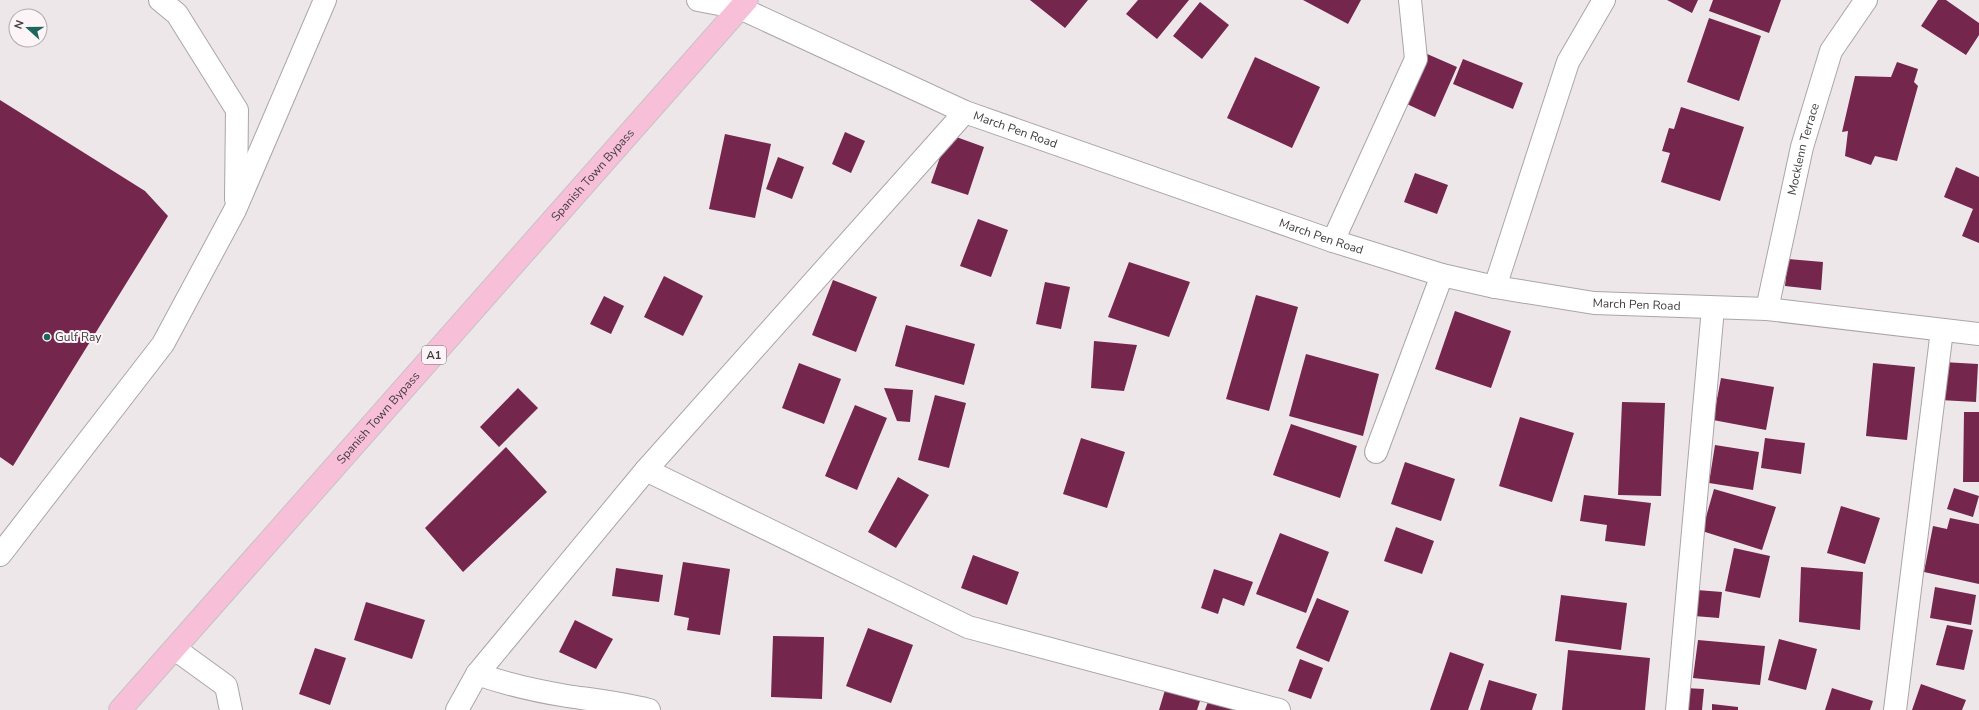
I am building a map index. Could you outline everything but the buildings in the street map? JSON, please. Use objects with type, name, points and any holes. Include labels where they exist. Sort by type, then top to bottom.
[{"type":"main road","name":"Spanish Town Bypass","points":[[120,710],[743,4]]},
{"type":"street","points":[[160,0],[177,14],[237,110],[235,210]]},
{"type":"street","points":[[0,555],[163,344],[235,210],[325,0]]},
{"type":"street","name":"March Pen Road","points":[[698,0],[743,4],[965,112],[1333,241],[1442,275],[1495,287],[1594,303],[1767,309],[1979,334]]},
{"type":"street","points":[[1333,241],[1416,59],[1410,0]]},
{"type":"street","points":[[1495,287],[1568,62],[1604,0]]},
{"type":"street","name":"Mocklenn Terrace","points":[[1767,309],[1802,146],[1831,51],[1866,0]]},
{"type":"street","points":[[457,710],[476,674],[646,470],[965,112]]},
{"type":"street","points":[[1376,452],[1442,275]]},
{"type":"street","points":[[1677,710],[1713,308]]},
{"type":"street","points":[[1895,710],[1942,330]]},
{"type":"street","points":[[646,470],[968,627],[1279,710]]},
{"type":"street","points":[[175,648],[226,686],[231,710]]},
{"type":"street","points":[[476,674],[505,684],[565,696],[632,705],[649,710]]},
{"type":"place","name":"Gulf Ray","points":[[47,337]]}]
